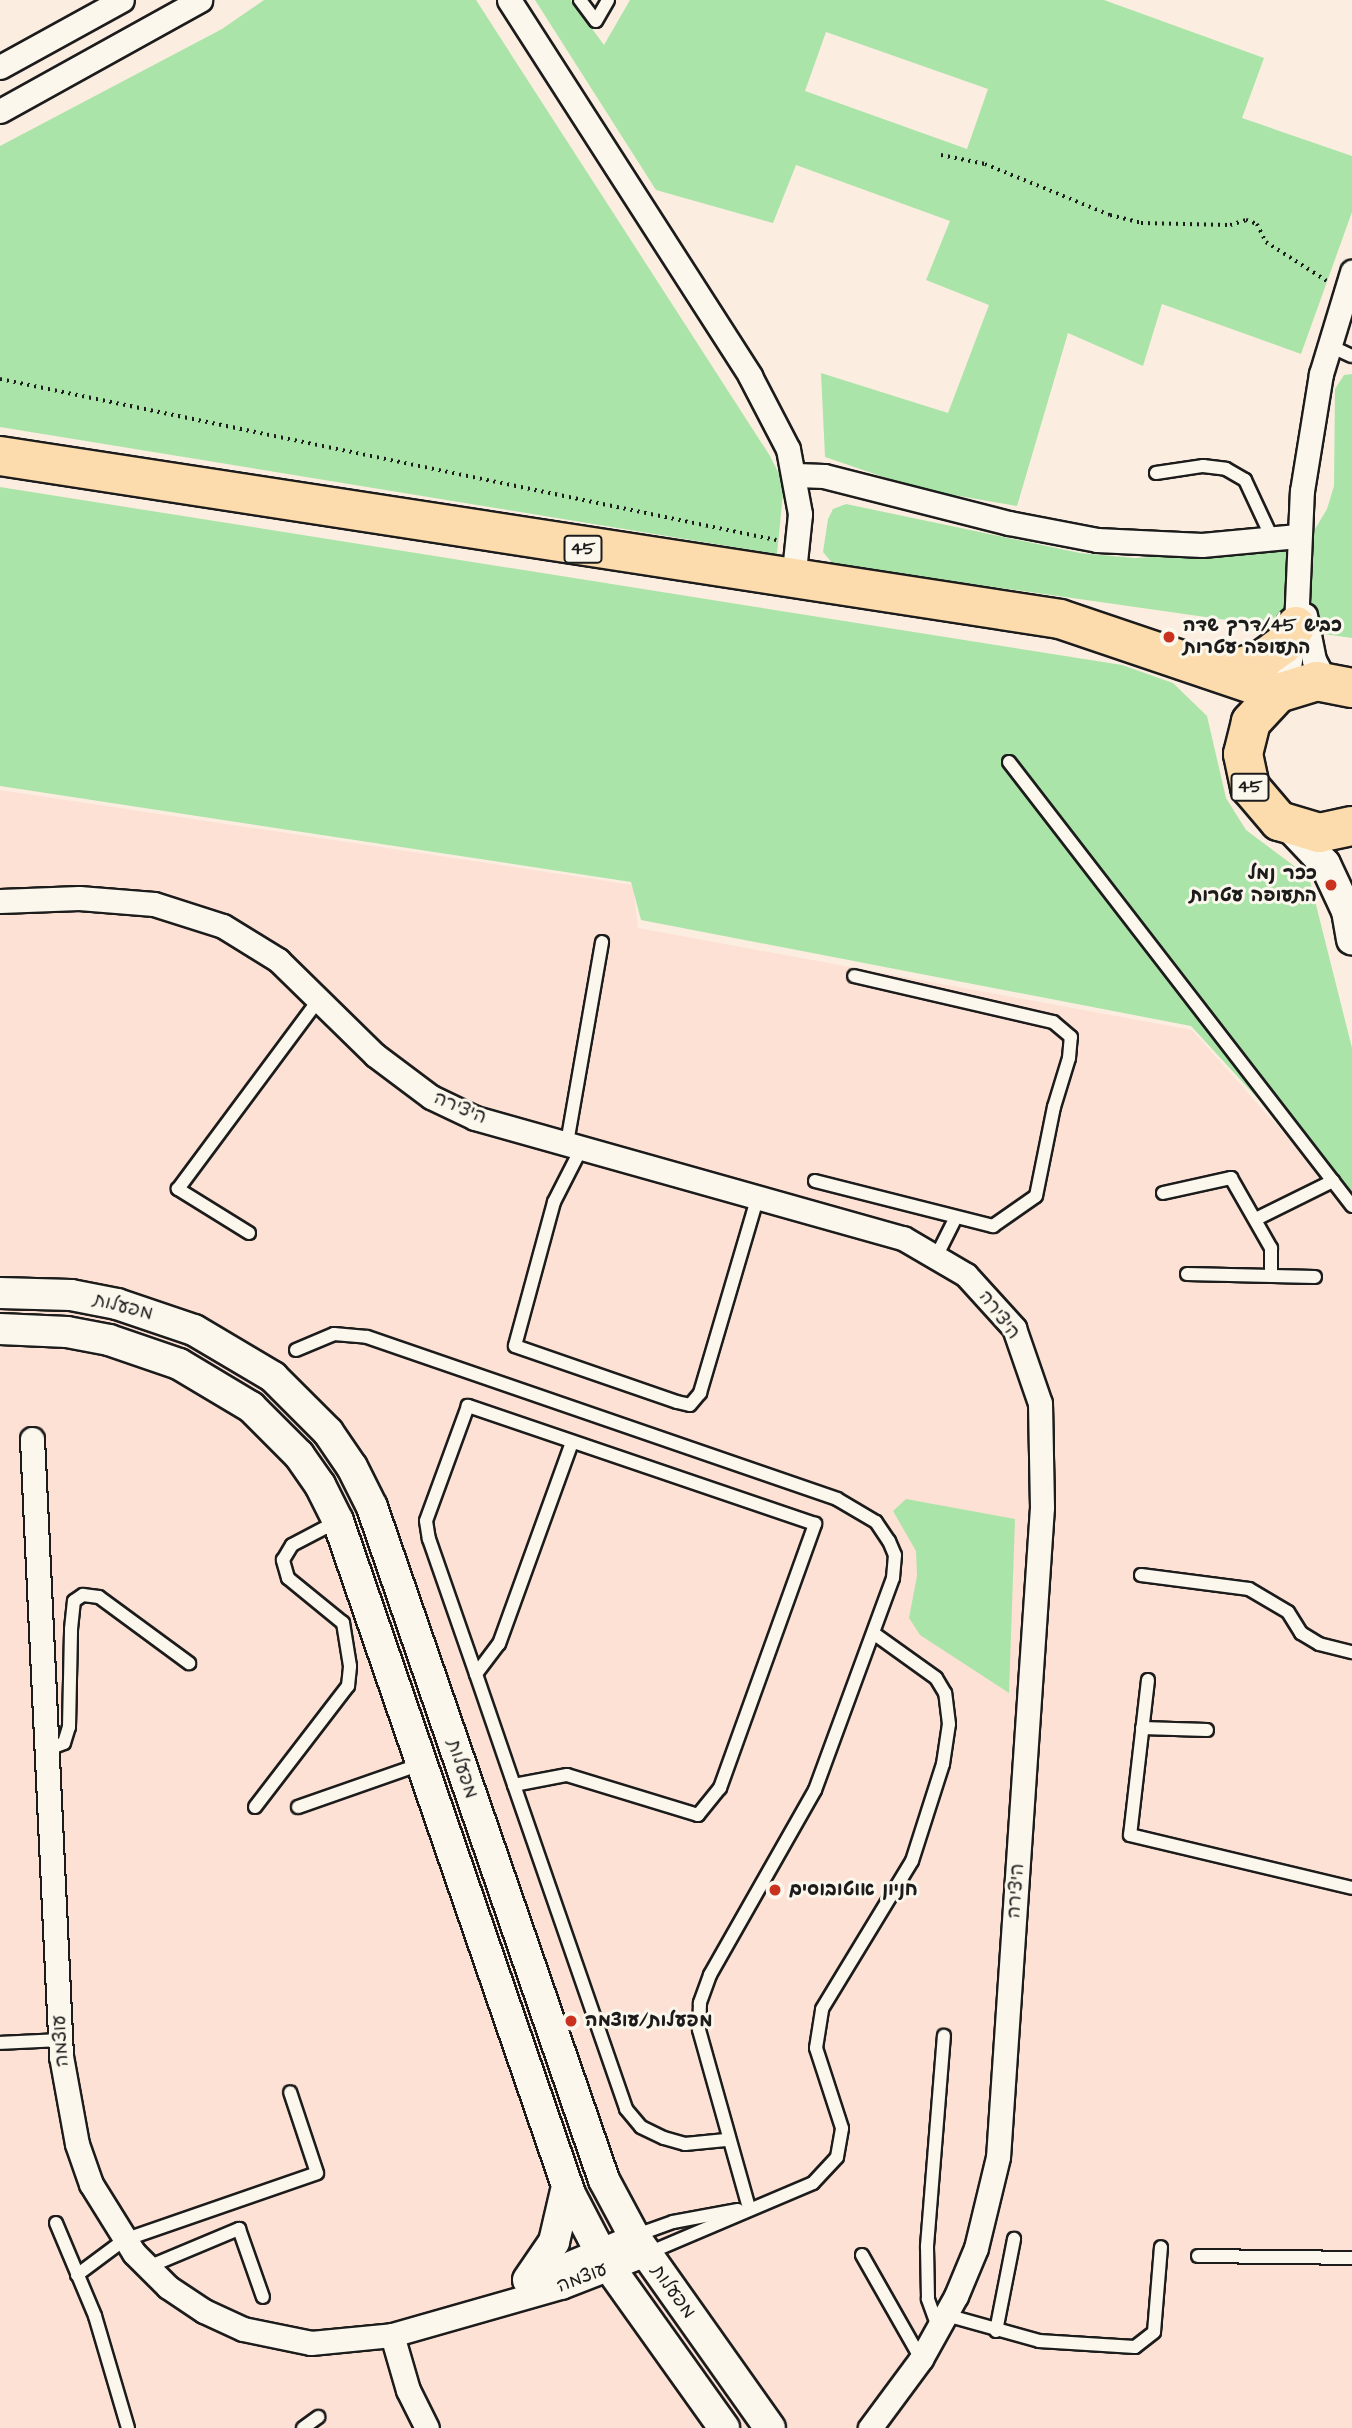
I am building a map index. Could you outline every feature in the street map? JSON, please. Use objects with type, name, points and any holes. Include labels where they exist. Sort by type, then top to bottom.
[{"type":"highway","name":"45","points":[[0,456],[793,582],[1060,619],[1154,649],[1196,668],[1282,691],[1339,685]]},
{"type":"highway","points":[[1196,668],[1230,670],[1262,660],[1283,645],[1296,626]]},
{"type":"highway","name":"45","points":[[1196,668],[1226,695],[1248,732]]},
{"type":"highway","name":"45","points":[[1282,691],[1263,706],[1248,732],[1244,765],[1250,787],[1270,814],[1289,826],[1319,833],[1352,826]]},
{"type":"street","points":[[0,67],[122,0]]},
{"type":"street","points":[[0,111],[200,0]]},
{"type":"street","points":[[509,0],[750,376],[788,449],[796,475],[799,544],[793,582]]},
{"type":"street","points":[[1282,691],[1296,626],[1302,491],[1328,345],[1350,278]]},
{"type":"street","points":[[796,475],[824,476],[1009,523],[1097,540],[1202,545],[1298,536]]},
{"type":"street","points":[[1299,580],[1314,660],[1339,685]]},
{"type":"street","points":[[1289,826],[1325,864],[1351,935]]},
{"type":"street","points":[[1351,935],[1352,881]]},
{"type":"street","name":"היצירה","points":[[0,901],[111,899],[189,913],[250,940],[319,999],[375,1055],[431,1097],[475,1118],[863,1224],[937,1255],[993,1299],[1014,1328],[1040,1403],[1044,1446],[998,2157],[976,2248],[943,2322],[921,2358],[870,2428]]},
{"type":"street","name":"מפעלות","points":[[0,1293],[71,1295],[117,1304],[194,1330],[273,1377],[328,1432],[352,1467],[372,1507],[590,2144],[640,2245],[770,2428]]},
{"type":"street","name":"מפעלות","points":[[0,1329],[67,1332],[109,1340],[179,1364],[216,1383],[251,1407],[299,1455],[338,1521],[567,2186],[604,2258],[724,2428]]},
{"type":"street","name":"עוצמה","points":[[32,1439],[60,2040],[77,2144],[91,2184],[124,2240],[148,2267],[204,2311],[273,2338],[312,2343],[392,2335],[561,2287],[604,2258]]},
{"type":"street","points":[[528,2280],[554,2242],[567,2186]]},
{"type":"street","name":"עוצמה","points":[[476,2309],[528,2280],[640,2245]]},
{"type":"street","points":[[392,2335],[408,2390],[427,2428]]},
{"type":"lane","points":[[580,0],[596,21],[608,0]]},
{"type":"lane","points":[[1328,345],[1352,356]]},
{"type":"lane","points":[[1156,473],[1203,466],[1226,469],[1245,480],[1272,538]]},
{"type":"lane","points":[[1009,762],[1352,1206]]},
{"type":"lane","points":[[603,942],[574,1145],[554,1202],[515,1346],[690,1405],[700,1393],[758,1196]]},
{"type":"lane","points":[[815,1181],[955,1219],[993,1226],[1037,1196],[1071,1037],[1053,1023],[854,975]]},
{"type":"lane","points":[[249,1233],[178,1189],[319,999]]},
{"type":"lane","points":[[1163,1194],[1231,1178],[1271,1248],[1272,1273]]},
{"type":"lane","points":[[1256,1219],[1333,1181]]},
{"type":"lane","points":[[937,1255],[955,1219]]},
{"type":"lane","points":[[1187,1274],[1272,1273],[1315,1277]]},
{"type":"lane","points":[[296,1350],[334,1334],[367,1337],[837,1499],[876,1522],[894,1555],[893,1578],[876,1635],[815,1790],[710,1975],[699,2003],[699,2029],[726,2140],[749,2208]]},
{"type":"lane","points":[[514,1785],[567,1775],[698,1815],[720,1788],[815,1524],[468,1406],[426,1521],[475,1674],[625,2109],[641,2127],[664,2138],[685,2144],[726,2140]]},
{"type":"lane","points":[[475,1674],[499,1644],[572,1442]]},
{"type":"lane","points":[[255,1807],[348,1686],[350,1666],[343,1623],[288,1578],[283,1560],[292,1545],[338,1521]]},
{"type":"lane","points":[[1141,1575],[1249,1589],[1288,1612],[1301,1633],[1319,1644],[1352,1652]]},
{"type":"lane","points":[[46,1750],[64,1743],[69,1727],[71,1629],[74,1601],[83,1595],[99,1597],[189,1663]]},
{"type":"lane","points":[[640,2245],[813,2183],[837,2157],[842,2128],[816,2048],[822,2009],[842,1969],[896,1894],[912,1861],[943,1763],[950,1724],[945,1693],[936,1678],[876,1635]]},
{"type":"lane","points":[[1148,1680],[1130,1835],[1352,1888]]},
{"type":"lane","points":[[1142,1728],[1207,1730]]},
{"type":"lane","points":[[298,1807],[421,1764]]},
{"type":"lane","points":[[944,2036],[926,2246],[928,2299],[943,2322],[1039,2341],[1135,2347],[1144,2344],[1154,2332],[1161,2247]]},
{"type":"lane","points":[[0,2043],[60,2040]]},
{"type":"lane","points":[[77,2275],[124,2240],[317,2173],[289,2092]]},
{"type":"lane","points":[[640,2245],[701,2216],[749,2208]]},
{"type":"lane","points":[[56,2223],[95,2316],[128,2428]]},
{"type":"lane","points":[[148,2267],[239,2229],[262,2297]]},
{"type":"lane","points":[[996,2331],[1014,2239]]},
{"type":"lane","points":[[862,2255],[921,2358]]},
{"type":"lane","points":[[1198,2256],[1352,2258]]},
{"type":"lane","points":[[303,2428],[318,2417]]},
{"type":"path","points":[[941,155],[985,164],[1110,215],[1141,222],[1203,225],[1246,220],[1257,224],[1266,242],[1350,278]]},
{"type":"path","points":[[0,379],[799,544]]},
{"type":"shaded area","points":[[0,790],[633,885],[638,928],[1192,1030],[1352,1210],[1352,2428],[0,2428]]},
{"type":"green space","points":[[264,0],[476,0],[770,456],[784,484],[777,554],[0,427],[0,146],[222,29]]},
{"type":"green space","points":[[535,0],[571,0],[604,45],[630,0],[1104,0],[1264,58],[1242,118],[1352,156],[1352,212],[1301,354],[1162,304],[1143,366],[1068,333],[1017,506],[919,489],[825,457],[821,373],[948,413],[989,305],[926,280],[950,221],[796,165],[773,223],[656,190]],"holes":[[[826,32],[988,89],[967,149],[805,91]]]},
{"type":"green space","points":[[1352,374],[1352,638],[833,564],[823,552],[828,519],[833,509],[846,504],[1080,553],[1134,558],[1250,552],[1293,541],[1315,529],[1327,509],[1334,486],[1335,389],[1344,375]]},
{"type":"green space","points":[[0,487],[1122,665],[1173,683],[1207,716],[1226,798],[1246,830],[1309,877],[1352,1048],[1352,1201],[1191,1026],[641,920],[631,882],[0,786]]},
{"type":"green space","points":[[906,1499],[1015,1519],[1009,1693],[920,1635],[909,1618],[917,1576],[916,1551],[893,1511]]},
{"type":"place","name":"כביש 45/דרך שדה התעופה עטרות","points":[[1169,637]]},
{"type":"place","name":"ככר נמל התעופה עטרות","points":[[1331,885]]},
{"type":"place","name":"חניון אוטובוסים","points":[[775,1890]]},
{"type":"place","name":"מפעלות/עוצמה","points":[[571,2021]]}]
